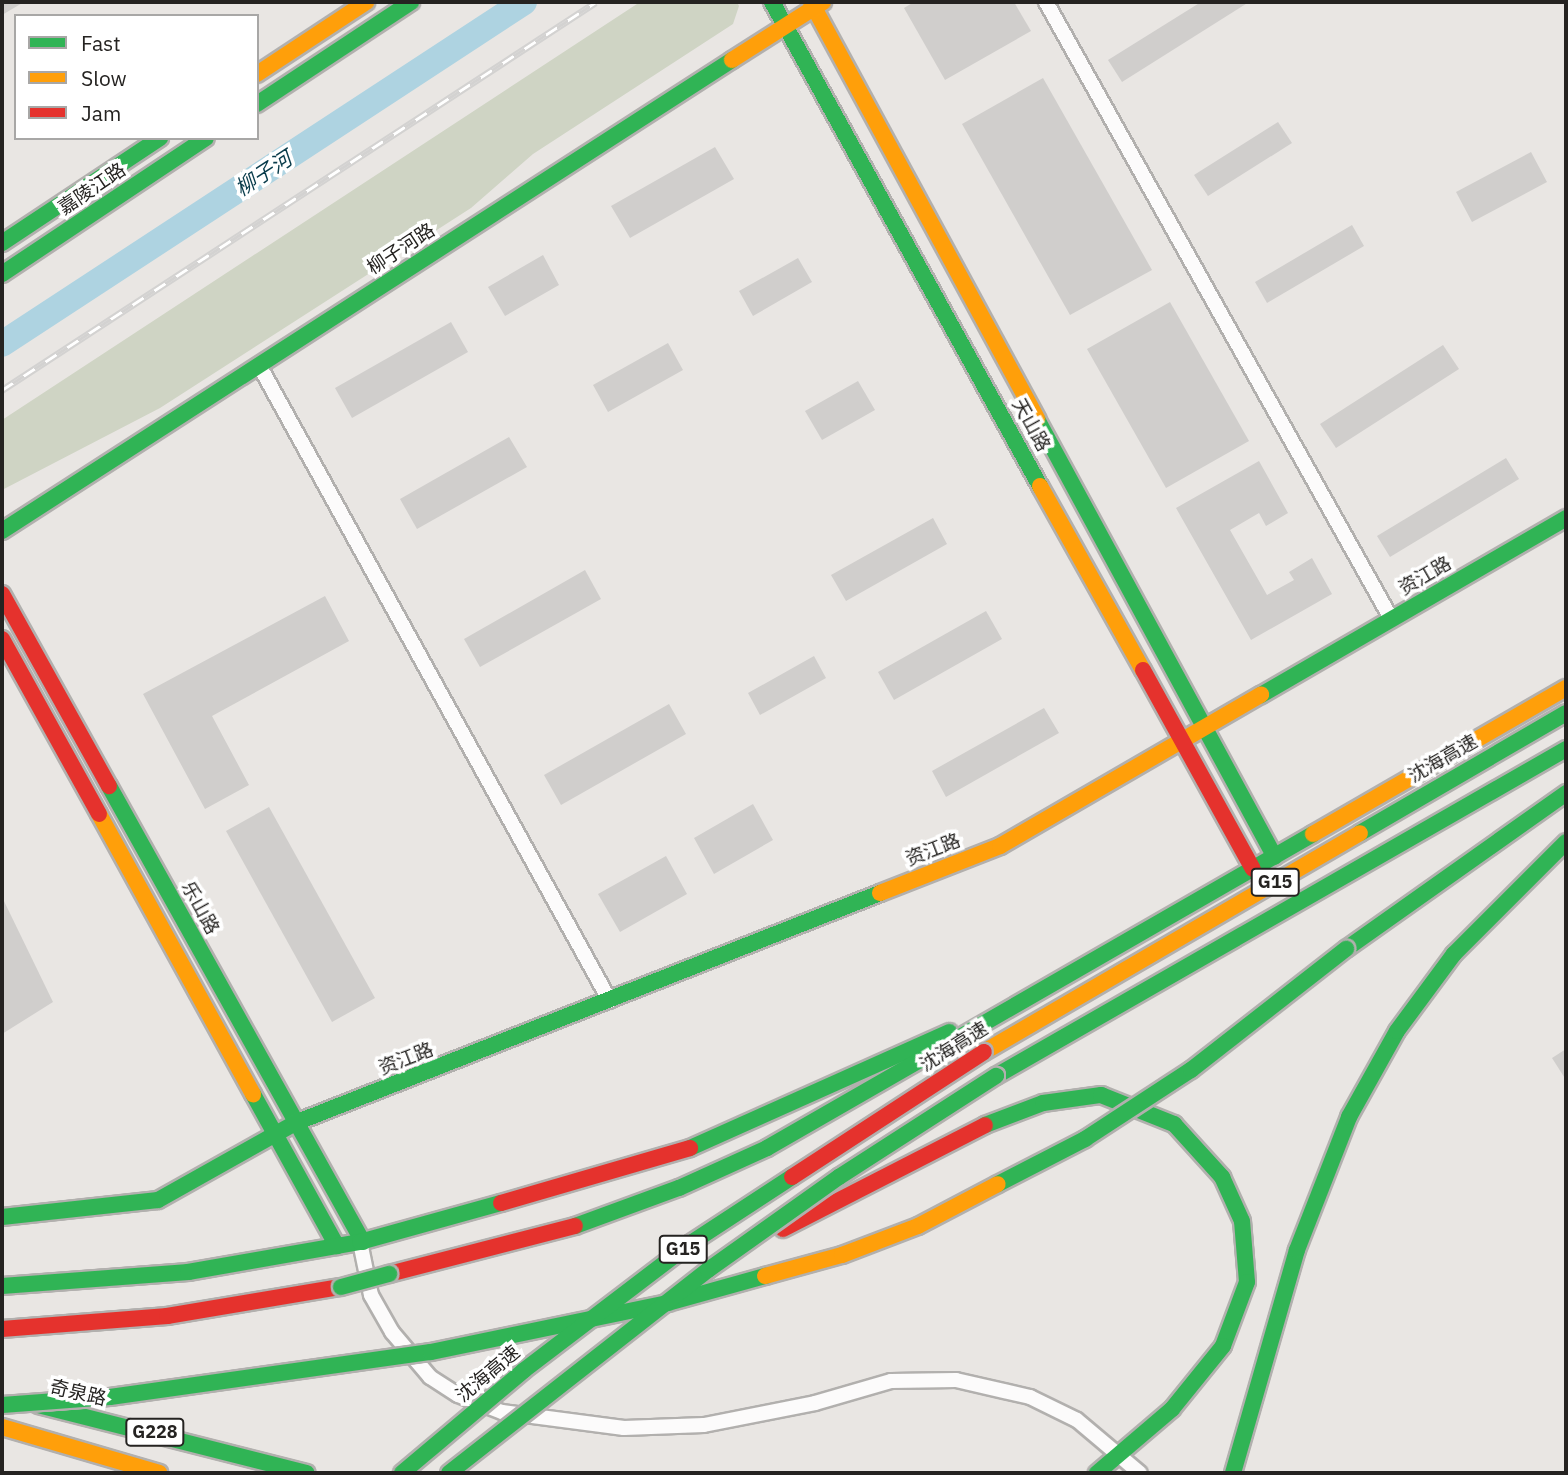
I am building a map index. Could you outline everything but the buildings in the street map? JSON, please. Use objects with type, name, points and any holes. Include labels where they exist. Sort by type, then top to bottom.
[{"type":"main road","points":[[259,73],[366,2]]},
{"type":"main road","points":[[259,103],[411,2]]},
{"type":"main road","name":"天山路","points":[[772,2],[1254,869]]},
{"type":"main road","name":"天山路","points":[[816,4],[1207,727],[1275,858]]},
{"type":"main road","name":"柳子河路","points":[[2,531],[816,4]]},
{"type":"main road","name":"嘉陵江路","points":[[2,243],[157,140]]},
{"type":"main road","name":"嘉陵江路","points":[[2,274],[203,140]]},
{"type":"main road","name":"资江路","points":[[2,1217],[158,1200],[295,1123],[610,1001],[820,914],[1000,846],[1566,518]]},
{"type":"main road","name":"乐山路","points":[[2,594],[361,1242]]},
{"type":"main road","points":[[2,639],[337,1246]]},
{"type":"main road","points":[[2,1329],[167,1316],[341,1287],[574,1226],[679,1188],[855,1101],[1028,996],[1275,858],[1566,688]]},
{"type":"main road","name":"沈海高速","points":[[402,1473],[523,1371],[691,1243],[984,1052],[1566,713]]},
{"type":"main road","name":"G15","points":[[449,1473],[708,1270],[839,1177],[996,1076],[1566,748]]},
{"type":"main road","points":[[2,1405],[179,1389],[431,1352],[668,1303],[842,1255],[918,1226],[1085,1139],[1191,1070],[1346,949],[1566,793]]},
{"type":"main road","points":[[1233,1473],[1297,1250],[1349,1117],[1397,1031],[1454,954],[1566,842]]},
{"type":"main road","points":[[2,1286],[188,1272],[361,1242],[676,1154],[1028,996]]},
{"type":"main road","points":[[708,1270],[962,1133],[1043,1103],[1101,1095],[1174,1124],[1222,1177],[1242,1221],[1247,1282],[1223,1346],[1172,1409],[1097,1473]]},
{"type":"main road","name":"奇泉路","points":[[2,1396],[241,1453],[307,1473]]},
{"type":"main road","name":"G228","points":[[2,1427],[159,1473]]},
{"type":"street","points":[[1046,2],[1392,620]]},
{"type":"street","points":[[259,365],[610,1001]]},
{"type":"street","points":[[361,1242],[371,1295],[400,1341],[430,1377],[458,1395],[502,1412],[624,1428],[704,1425],[815,1403],[891,1381],[956,1380],[1030,1397],[1077,1420],[1139,1473]]},
{"type":"green space","points":[[640,2],[737,2],[739,6],[733,24],[533,154],[471,208],[160,408],[2,490],[2,420]]},
{"type":"waterway","name":"柳子河","points":[[2,344],[524,2]]},
{"type":"railway","points":[[2,390],[596,2]]},
{"type":"traffic: fast","points":[[259,103],[411,2]]},
{"type":"traffic: fast","points":[[772,2],[1040,486]]},
{"type":"traffic: fast","points":[[2,531],[732,60]]},
{"type":"traffic: fast","points":[[2,243],[157,140]]},
{"type":"traffic: fast","points":[[2,274],[203,140]]},
{"type":"traffic: fast","points":[[1037,419],[1275,857]]},
{"type":"traffic: fast","points":[[1261,695],[1566,518]]},
{"type":"traffic: fast","points":[[1360,833],[1566,713]]},
{"type":"traffic: fast","points":[[996,1076],[1566,749]]},
{"type":"traffic: fast","points":[[109,786],[363,1242]]},
{"type":"traffic: fast","points":[[1346,949],[1566,793]]},
{"type":"traffic: fast","points":[[575,1226],[679,1188],[767,1148],[1313,834]]},
{"type":"traffic: fast","points":[[1233,1473],[1297,1250],[1349,1117],[1397,1031],[1454,954],[1566,842]]},
{"type":"traffic: fast","points":[[2,1217],[158,1200],[295,1123],[880,893]]},
{"type":"traffic: fast","points":[[998,1184],[1085,1139],[1191,1070],[1346,949]]},
{"type":"traffic: fast","points":[[690,1148],[949,1032]]},
{"type":"traffic: fast","points":[[449,1473],[708,1270],[839,1177],[996,1076]]},
{"type":"traffic: fast","points":[[253,1094],[337,1246]]},
{"type":"traffic: fast","points":[[985,1125],[1043,1103],[1101,1095],[1174,1124],[1222,1177],[1242,1221],[1247,1282],[1223,1346],[1172,1409],[1097,1473]]},
{"type":"traffic: fast","points":[[402,1473],[523,1371],[691,1243],[792,1177]]},
{"type":"traffic: fast","points":[[2,1286],[188,1272],[360,1242],[501,1203]]},
{"type":"traffic: fast","points":[[341,1287],[389,1274]]},
{"type":"traffic: fast","points":[[2,1405],[110,1397],[431,1352],[668,1303],[765,1276]]},
{"type":"traffic: fast","points":[[38,1405],[307,1473]]},
{"type":"traffic: slow","points":[[259,73],[366,2]]},
{"type":"traffic: slow","points":[[811,2],[1037,419]]},
{"type":"traffic: slow","points":[[732,60],[823,2]]},
{"type":"traffic: slow","points":[[1040,486],[1143,670]]},
{"type":"traffic: slow","points":[[1313,834],[1566,688]]},
{"type":"traffic: slow","points":[[880,893],[1000,846],[1261,695]]},
{"type":"traffic: slow","points":[[99,814],[253,1094]]},
{"type":"traffic: slow","points":[[984,1052],[1360,833]]},
{"type":"traffic: slow","points":[[765,1276],[842,1255],[918,1226],[998,1184]]},
{"type":"traffic: slow","points":[[2,1427],[159,1473]]},
{"type":"traffic: jam","points":[[2,594],[109,786]]},
{"type":"traffic: jam","points":[[2,639],[99,814]]},
{"type":"traffic: jam","points":[[1143,670],[1253,869]]},
{"type":"traffic: jam","points":[[792,1177],[984,1052]]},
{"type":"traffic: jam","points":[[783,1229],[985,1125]]},
{"type":"traffic: jam","points":[[501,1203],[690,1148]]},
{"type":"traffic: jam","points":[[389,1274],[575,1226]]},
{"type":"traffic: jam","points":[[2,1329],[167,1316],[341,1287]]}]
